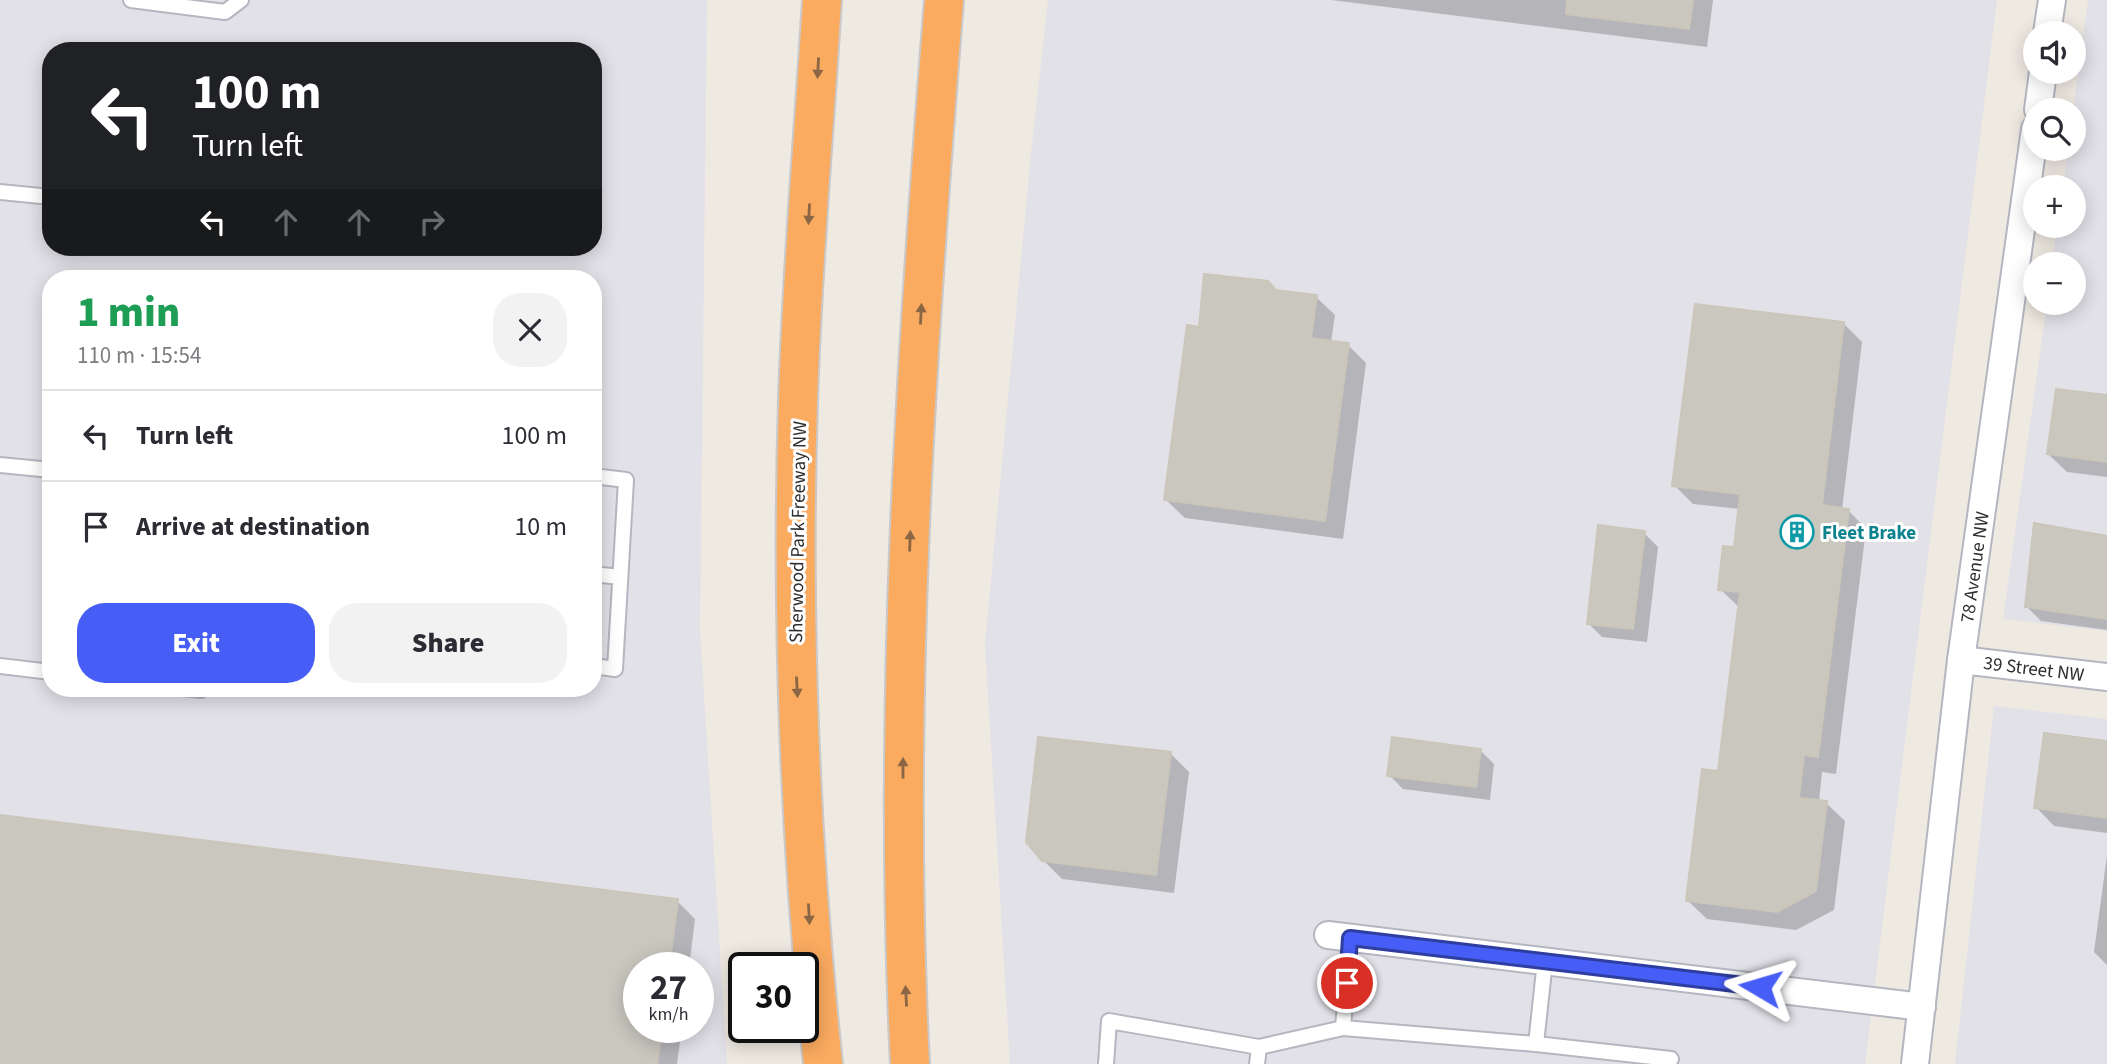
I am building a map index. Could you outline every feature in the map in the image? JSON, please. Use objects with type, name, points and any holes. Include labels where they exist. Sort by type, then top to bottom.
[{"type":"highway","name":"Sherwood Park Freeway NW","points":[[822,0],[798,400],[796,661],[811,955],[823,1064]]},
{"type":"highway","points":[[910,1064],[904,938],[902,719],[926,228],[944,0]]},
{"type":"highway","points":[[926,228],[968,0]]},
{"type":"street","points":[[2049,21],[2052,0]]},
{"type":"street","name":"78 Avenue NW","points":[[1915,1064],[1961,660],[2031,161]]},
{"type":"street","name":"39 Street NW","points":[[1961,660],[2107,677]]},
{"type":"street","points":[[1339,936],[1922,1007]]},
{"type":"lane","points":[[131,0],[225,12],[241,0]]},
{"type":"lane","points":[[0,191],[42,196]]},
{"type":"lane","points":[[0,465],[42,469]]},
{"type":"lane","points":[[602,477],[626,480],[615,669],[602,667]]},
{"type":"lane","points":[[602,575],[620,577]]},
{"type":"lane","points":[[0,666],[42,671]]},
{"type":"lane","points":[[1339,936],[1343,1028]]},
{"type":"lane","points":[[1536,1044],[1545,961]]},
{"type":"lane","points":[[1106,1064],[1109,1021],[1258,1047],[1343,1028],[1536,1044],[1671,1059]]},
{"type":"lane","points":[[1257,1064],[1258,1047]]},
{"type":"shaded area","points":[[0,0],[707,0],[700,630],[727,1064],[0,1064]]},
{"type":"shaded area","points":[[1048,0],[1997,0],[1865,1064],[1010,1064],[985,644]]},
{"type":"shaded area","points":[[2088,0],[2107,0],[2107,631],[2003,619],[2045,315],[2086,315],[2086,252],[2054,252],[2055,238],[2086,238],[2086,175],[2065,175],[2066,161],[2086,161],[2086,98],[2075,98],[2077,84],[2086,84],[2085,21]]},
{"type":"shaded area","points":[[1994,706],[2107,719],[2107,1064],[1955,1064]]},
{"type":"building","points":[[1567,0],[1693,0],[1689,29],[1566,14]]},
{"type":"building","points":[[1204,274],[1268,281],[1276,290],[1317,295],[1311,338],[1349,343],[1325,521],[1164,500],[1187,325],[1199,327]]},
{"type":"building","name":"Fleet Brake","points":[[1695,304],[1844,322],[1822,505],[1849,509],[1818,757],[1804,755],[1799,798],[1827,801],[1816,891],[1777,912],[1686,901],[1702,769],[1718,771],[1740,592],[1718,590],[1723,546],[1734,547],[1740,494],[1672,486]]},
{"type":"building","points":[[2056,389],[2107,395],[2107,462],[2047,454]]},
{"type":"building","points":[[2034,523],[2107,536],[2107,619],[2025,607]]},
{"type":"building","points":[[1598,525],[1645,531],[1633,629],[1587,624]]},
{"type":"building","points":[[2044,733],[2107,741],[2107,818],[2034,808]]},
{"type":"building","points":[[1038,737],[1171,752],[1156,875],[1042,861],[1026,842]]},
{"type":"building","points":[[1392,737],[1481,749],[1476,787],[1387,776]]},
{"type":"building","points":[[0,815],[678,899],[671,952],[623,952],[623,1043],[660,1043],[657,1064],[0,1064]]},
{"type":"place","name":"Fleet Brake","points":[[1797,532]]},
{"type":"route","points":[[1347,983],[1350,938],[1760,987]]}]
